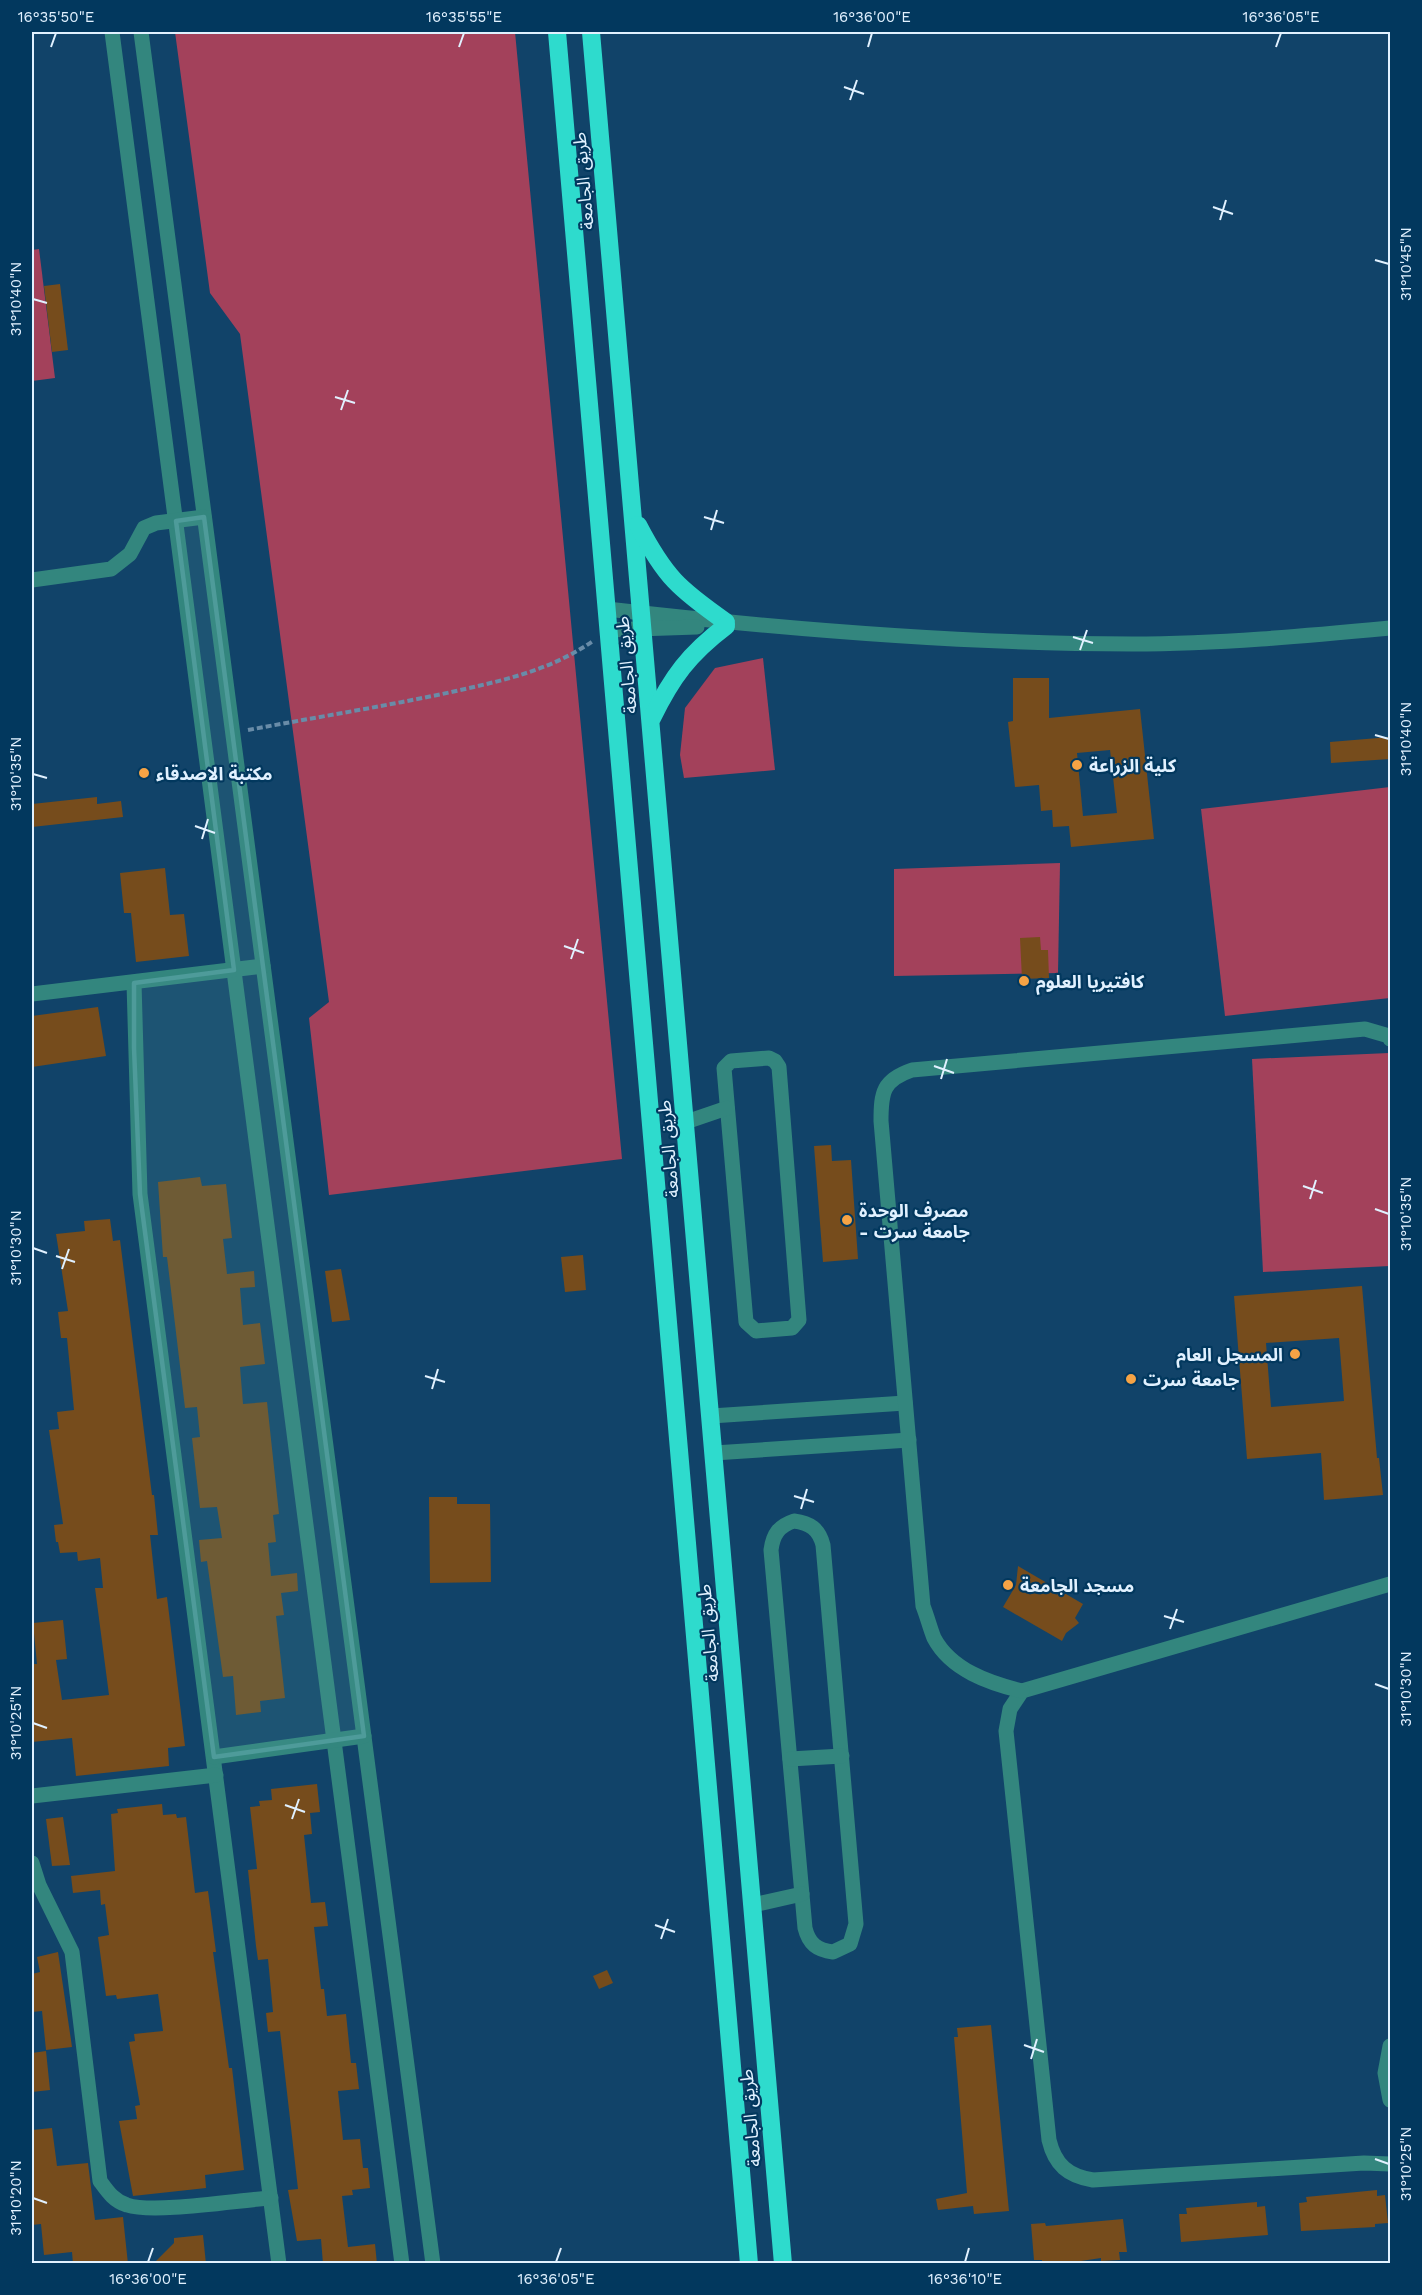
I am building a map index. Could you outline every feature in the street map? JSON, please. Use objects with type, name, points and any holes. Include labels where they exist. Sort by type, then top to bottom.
[{"type":"highway","name":"طريق الجامعة","points":[[557,32],[747,2260]]},
{"type":"highway","name":"طريق الجامعة","points":[[591,32],[687,1122],[783,2264]]},
{"type":"highway","points":[[634,517],[655,558],[670,578],[685,594],[726,624],[699,646],[683,664],[670,682],[651,720]]},
{"type":"street","points":[[112,32],[402,2264]]},
{"type":"street","points":[[141,32],[433,2264]]},
{"type":"street","points":[[32,580],[111,569],[130,554],[144,528],[204,517]]},
{"type":"street","points":[[607,609],[643,621],[751,625],[1016,642],[1134,644],[1390,628]]},
{"type":"street","points":[[608,630],[643,621]]},
{"type":"street","points":[[32,994],[263,966]]},
{"type":"street","points":[[134,983],[140,1194],[279,2264]]},
{"type":"street","points":[[1390,1039],[1389,1036],[1365,1029],[912,1070],[896,1075],[884,1088],[881,1121],[923,1606],[935,1639],[958,1665],[988,1682],[1022,1691],[1390,1584]]},
{"type":"street","points":[[769,1058],[775,1060],[779,1067],[799,1320],[792,1328],[756,1331],[746,1322],[727,1108],[723,1072],[728,1062],[769,1058]]},
{"type":"street","points":[[687,1122],[727,1108]]},
{"type":"street","points":[[711,1416],[905,1403]]},
{"type":"street","points":[[714,1453],[909,1440]]},
{"type":"street","points":[[794,1521],[805,1522],[814,1527],[823,1545],[856,1924],[850,1944],[833,1952],[815,1946],[808,1939],[805,1929],[790,1759],[771,1550],[777,1531],[794,1521]]},
{"type":"street","points":[[1022,1691],[1010,1709],[1006,1731],[1052,2153],[1067,2172],[1093,2180],[1364,2163],[1390,2164]]},
{"type":"street","points":[[214,1757],[364,1736]]},
{"type":"street","points":[[790,1759],[842,1756]]},
{"type":"street","points":[[32,1796],[216,1775]]},
{"type":"street","points":[[32,1863],[39,1885],[72,1952],[100,2181],[114,2199],[128,2206],[149,2208],[271,2198]]},
{"type":"street","points":[[753,1905],[802,1894]]},
{"type":"street","points":[[1390,2046],[1385,2073],[1390,2100]]},
{"type":"path","points":[[232,732],[425,698],[520,676],[568,658],[608,630]]},
{"type":"highlighted area","points":[[204,517],[364,1736],[214,1757],[140,1194],[134,1048],[134,983],[234,970],[176,521]]},
{"type":"shaded area","points":[[175,32],[515,32],[622,1159],[329,1195],[309,1018],[329,1002],[240,334],[210,293]]},
{"type":"shaded area","points":[[39,249],[55,378],[32,381],[32,250]]},
{"type":"shaded area","points":[[763,658],[775,770],[684,778],[680,755],[685,708],[715,668]]},
{"type":"shaded area","points":[[1390,787],[1390,998],[1225,1016],[1201,809]]},
{"type":"shaded area","points":[[1060,863],[1058,973],[894,976],[894,869]]},
{"type":"shaded area","points":[[1389,1053],[1390,1266],[1263,1272],[1252,1059]]},
{"type":"building","points":[[60,284],[68,350],[52,352],[44,286]]},
{"type":"building","points":[[1013,678],[1049,678],[1049,718],[1140,709],[1154,839],[1071,847],[1069,826],[1053,827],[1052,810],[1041,811],[1039,785],[1015,787],[1008,722],[1013,721]],"holes":[[[1110,750],[1117,813],[1083,816],[1077,753]]]},
{"type":"building","points":[[1390,737],[1390,759],[1331,763],[1330,742]]},
{"type":"building","points":[[97,797],[97,804],[121,801],[123,817],[32,827],[32,804]]},
{"type":"building","points":[[165,868],[170,915],[184,914],[189,956],[136,962],[131,913],[124,913],[120,873]]},
{"type":"building","points":[[1040,937],[1041,950],[1048,950],[1049,978],[1022,979],[1020,938]]},
{"type":"building","points":[[98,1007],[106,1056],[32,1067],[32,1016]]},
{"type":"building","points":[[831,1145],[832,1161],[851,1160],[858,1259],[823,1262],[814,1146]]},
{"type":"building","points":[[200,1177],[202,1186],[226,1184],[232,1238],[223,1239],[227,1274],[254,1271],[255,1287],[240,1288],[243,1325],[260,1323],[265,1364],[240,1367],[243,1404],[267,1402],[279,1514],[273,1515],[276,1542],[268,1543],[271,1576],[297,1573],[298,1591],[281,1593],[284,1615],[276,1616],[285,1698],[260,1701],[261,1712],[236,1715],[233,1676],[223,1677],[207,1561],[201,1562],[199,1540],[222,1538],[217,1507],[200,1508],[192,1438],[200,1437],[197,1407],[185,1408],[167,1257],[163,1257],[158,1182]]},
{"type":"building","points":[[110,1219],[113,1241],[120,1240],[152,1495],[154,1495],[158,1535],[150,1535],[157,1599],[167,1597],[185,1746],[168,1748],[169,1766],[76,1776],[72,1738],[32,1742],[32,1664],[37,1664],[33,1623],[63,1620],[67,1659],[56,1660],[62,1700],[109,1695],[95,1588],[103,1588],[100,1558],[78,1561],[77,1552],[60,1553],[54,1525],[63,1524],[49,1430],[59,1429],[57,1412],[74,1410],[67,1338],[61,1338],[58,1312],[68,1311],[56,1234],[85,1231],[84,1221]]},
{"type":"building","points":[[583,1255],[586,1290],[565,1292],[561,1257]]},
{"type":"building","points":[[341,1269],[350,1320],[332,1322],[325,1271]]},
{"type":"building","points":[[1362,1286],[1377,1458],[1379,1458],[1383,1495],[1324,1500],[1321,1453],[1247,1459],[1234,1296]],"holes":[[[1339,1338],[1344,1401],[1271,1407],[1266,1343]]]},
{"type":"building","points":[[429,1497],[457,1497],[457,1504],[490,1504],[491,1582],[430,1583]]},
{"type":"building","points":[[1018,1566],[1083,1604],[1075,1618],[1079,1623],[1066,1633],[1062,1641],[1003,1607],[1016,1585]]},
{"type":"building","points":[[317,1784],[320,1812],[310,1813],[312,1834],[304,1835],[311,1903],[325,1902],[328,1926],[314,1927],[321,1989],[324,1989],[327,2016],[346,2014],[351,2063],[356,2063],[359,2089],[338,2091],[343,2140],[360,2139],[363,2168],[368,2168],[370,2188],[352,2190],[353,2195],[342,2196],[348,2247],[375,2244],[377,2264],[323,2264],[321,2239],[297,2241],[288,2190],[298,2189],[280,2031],[268,2032],[266,2013],[273,2012],[268,1959],[258,1960],[256,1946],[248,1870],[257,1869],[250,1807],[260,1806],[259,1801],[272,1800],[271,1789]]},
{"type":"building","points":[[162,1804],[163,1815],[176,1814],[177,1818],[186,1817],[195,1893],[208,1891],[216,1952],[213,1952],[229,2068],[232,2068],[244,2170],[205,2175],[206,2188],[133,2196],[119,2121],[137,2119],[135,2106],[140,2105],[129,2042],[135,2041],[134,2034],[163,2031],[158,1994],[117,1999],[116,1995],[106,1996],[98,1937],[109,1935],[105,1904],[101,1905],[100,1890],[73,1893],[71,1876],[115,1871],[111,1814],[118,1813],[117,1809]]},
{"type":"building","points":[[63,1817],[70,1865],[52,1866],[46,1819]]},
{"type":"building","points":[[58,1952],[72,2047],[46,2050],[42,2011],[32,2012],[32,1974],[40,1972],[37,1957]]},
{"type":"building","points":[[607,1970],[613,1983],[599,1989],[593,1976]]},
{"type":"building","points":[[991,2025],[1009,2211],[974,2214],[973,2206],[938,2210],[936,2199],[967,2193],[954,2037],[958,2037],[957,2028]]},
{"type":"building","points":[[46,2051],[50,2090],[32,2092],[32,2053]]},
{"type":"building","points":[[52,2128],[57,2166],[88,2163],[95,2220],[123,2217],[128,2264],[73,2264],[72,2252],[44,2255],[41,2224],[32,2225],[32,2130]]},
{"type":"building","points":[[1377,2190],[1377,2196],[1385,2195],[1388,2223],[1375,2224],[1375,2227],[1301,2231],[1299,2203],[1307,2202],[1306,2197]]},
{"type":"building","points":[[1257,2202],[1257,2207],[1265,2206],[1268,2235],[1181,2242],[1179,2214],[1187,2214],[1186,2208]]},
{"type":"building","points":[[1123,2219],[1127,2252],[1119,2252],[1120,2260],[1101,2261],[1101,2258],[1061,2264],[1042,2264],[1042,2260],[1034,2260],[1031,2224],[1045,2223],[1046,2226]]},
{"type":"building","points":[[203,2235],[206,2264],[153,2264],[174,2243],[174,2238]]},
{"type":"place","name":"كلية الزراعة","points":[[1077,765]]},
{"type":"place","name":"مكتبة الاصدقاء","points":[[144,773]]},
{"type":"place","name":"كافتيريا العلوم","points":[[1024,981]]},
{"type":"place","name":"مصرف الوحدة - جامعة سرت","points":[[847,1220]]},
{"type":"place","name":"المسجل العام","points":[[1295,1354]]},
{"type":"place","name":"جامعة سرت","points":[[1131,1379]]},
{"type":"place","name":"مسجد الجامعة","points":[[1008,1585]]}]
